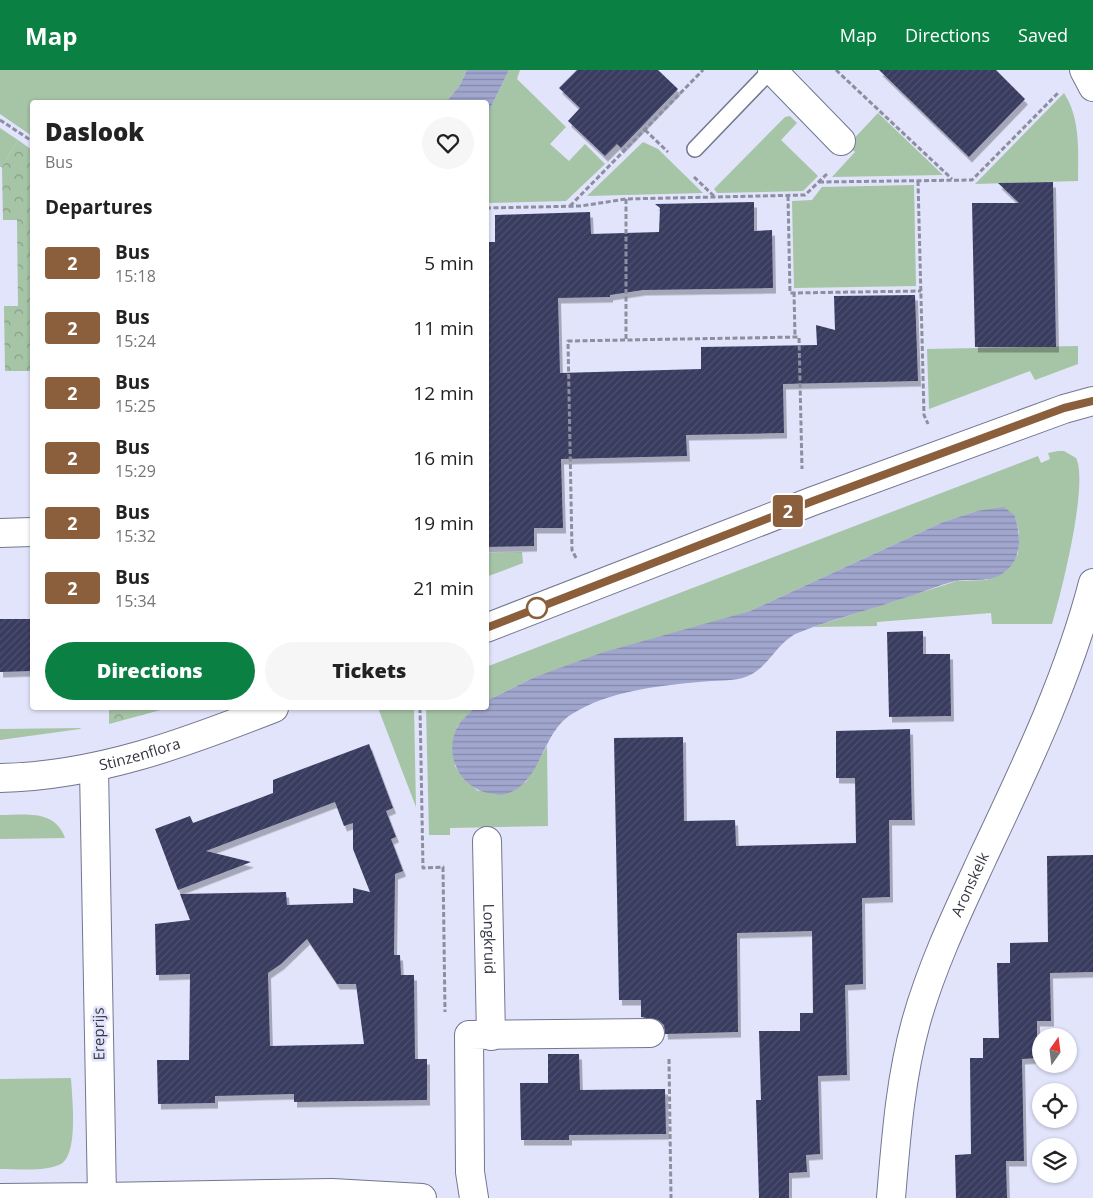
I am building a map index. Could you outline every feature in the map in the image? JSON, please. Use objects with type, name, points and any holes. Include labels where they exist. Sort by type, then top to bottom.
[{"type":"street","points":[[771,70],[841,141]]},
{"type":"street","points":[[1084,70],[1093,87]]},
{"type":"street","points":[[489,627],[813,501],[1064,408],[1093,401]]},
{"type":"street","points":[[0,533],[30,532]]},
{"type":"street","name":"Aronskelk","points":[[891,1198],[904,1073],[916,1021],[953,923],[1043,727],[1068,666],[1093,583]]},
{"type":"street","name":"Stinzenflora","points":[[0,778],[54,776],[94,768],[192,740],[269,710]]},
{"type":"street","name":"Ereprijs","points":[[94,768],[102,1197]]},
{"type":"street","name":"Longkruid","points":[[474,1198],[470,1172],[480,1035],[487,841]]},
{"type":"street","points":[[480,1035],[650,1033]]},
{"type":"street","points":[[0,1198],[332,1193],[422,1198]]},
{"type":"lane","points":[[694,149],[771,70]]},
{"type":"path","points":[[569,206],[703,70]]},
{"type":"path","points":[[836,70],[952,180]]},
{"type":"path","points":[[819,182],[972,180],[1059,91]]},
{"type":"path","points":[[0,120],[30,141]]},
{"type":"path","points":[[489,208],[569,206],[626,199],[805,196],[830,170]]},
{"type":"path","points":[[918,180],[924,415],[928,424]]},
{"type":"path","points":[[788,196],[790,292],[921,291]]},
{"type":"path","points":[[626,199],[626,340]]},
{"type":"path","points":[[794,292],[795,337]]},
{"type":"path","points":[[576,560],[572,550],[568,341],[799,337],[802,473]]},
{"type":"path","points":[[420,710],[423,868],[443,867],[446,1036],[480,1035]]},
{"type":"path","points":[[650,1033],[669,1032],[671,1198]]},
{"type":"green space","points":[[0,70],[467,70],[460,85],[448,100],[30,100],[30,135],[0,114]]},
{"type":"green space","points":[[509,70],[520,70],[517,79],[566,127],[550,144],[569,161],[585,144],[605,164],[566,201],[489,203],[489,111]]},
{"type":"green space","points":[[1064,93],[1076,125],[1078,181],[975,184]]},
{"type":"green space","points":[[878,113],[943,175],[832,177],[855,152],[848,145]]},
{"type":"green space","points":[[790,116],[797,123],[781,140],[818,176],[803,191],[717,193],[714,189],[785,117]]},
{"type":"green space","points":[[0,128],[18,140],[2,167],[0,167]]},
{"type":"green space","points":[[18,140],[30,149],[30,371],[5,371],[4,306],[18,306],[17,220],[3,220],[2,167]]},
{"type":"green space","points":[[643,142],[658,149],[703,193],[587,196]]},
{"type":"green space","points":[[914,185],[916,286],[794,288],[792,201],[812,200],[822,187]]},
{"type":"green space","points":[[1078,346],[1078,364],[1035,380],[1030,371],[929,409],[927,349]]},
{"type":"green space","points":[[1064,451],[1076,458],[1079,471],[1079,490],[1072,539],[1052,624],[992,624],[991,613],[877,622],[877,626],[813,627],[957,581],[986,580],[1006,571],[1018,554],[1019,533],[1015,516],[977,511],[943,522],[750,611],[535,677],[489,700],[489,666],[1038,456],[1041,463],[1050,459],[1048,453]]},
{"type":"green space","points":[[522,552],[523,563],[489,576],[489,553]]},
{"type":"green space","points":[[109,710],[161,710],[109,724]]},
{"type":"green space","points":[[379,710],[414,710],[416,807]]},
{"type":"green space","points":[[426,710],[472,710],[457,727],[455,766],[464,779],[478,791],[526,782],[547,746],[548,826],[450,828],[450,835],[429,835]]},
{"type":"green space","points":[[0,729],[80,729],[0,740]]},
{"type":"green space","points":[[0,815],[29,815],[47,818],[54,822],[65,838],[0,839]]},
{"type":"green space","points":[[71,1078],[73,1124],[67,1158],[55,1167],[31,1170],[0,1169],[0,1079]]},
{"type":"water","points":[[467,70],[509,70],[489,111],[489,100],[448,100],[460,85]]},
{"type":"water","points":[[1004,507],[1015,516],[1019,538],[1016,558],[1007,570],[995,577],[983,580],[956,581],[800,632],[786,641],[761,668],[742,678],[650,688],[617,695],[586,706],[561,723],[525,782],[515,790],[502,795],[478,790],[462,777],[457,768],[452,748],[457,728],[472,710],[489,710],[489,700],[535,677],[601,653],[750,611],[943,522],[977,511]]},
{"type":"building","points":[[577,70],[658,70],[678,89],[621,148],[617,144],[605,156],[568,121],[580,108],[559,88]]},
{"type":"building","points":[[879,70],[996,70],[1025,99],[969,157]]},
{"type":"building","points":[[1053,182],[1056,347],[975,347],[972,203],[1019,203],[998,183]]},
{"type":"building","points":[[754,202],[754,231],[772,230],[773,288],[643,290],[610,295],[610,297],[558,298],[560,373],[701,369],[701,347],[817,345],[816,325],[835,330],[834,296],[915,295],[918,381],[783,384],[784,433],[686,435],[687,456],[561,459],[563,528],[534,528],[534,546],[489,547],[489,242],[495,242],[495,215],[590,212],[591,234],[659,232],[660,208],[655,204]]},
{"type":"building","points":[[0,619],[30,619],[30,671],[0,672]]},
{"type":"building","points":[[923,631],[923,654],[950,654],[951,716],[889,717],[887,632]]},
{"type":"building","points":[[910,729],[912,820],[889,820],[890,897],[862,898],[863,984],[845,985],[847,1075],[818,1076],[820,1154],[806,1155],[807,1172],[789,1173],[789,1198],[759,1198],[756,1100],[761,1100],[759,1031],[800,1031],[800,1013],[813,1013],[812,931],[737,933],[738,1032],[665,1034],[664,1025],[658,1020],[641,1017],[641,1000],[619,1000],[614,738],[683,737],[684,821],[735,820],[736,846],[856,843],[855,778],[836,778],[836,731]]},
{"type":"building","points":[[369,744],[393,808],[386,811],[396,837],[391,839],[403,871],[395,874],[394,955],[400,955],[401,975],[414,975],[415,1059],[427,1059],[427,1100],[294,1102],[294,1094],[215,1096],[215,1103],[158,1104],[157,1060],[189,1060],[190,974],[156,975],[155,924],[190,920],[180,894],[286,892],[287,905],[353,903],[353,888],[370,892],[353,849],[353,823],[344,826],[335,802],[206,851],[251,862],[178,890],[155,829],[190,816],[193,823],[273,793],[273,780]],"holes":[[[307,939],[337,984],[356,984],[364,1044],[270,1046],[268,973],[281,964]]]},
{"type":"building","points":[[1093,855],[1093,972],[1050,973],[1051,1021],[1037,1021],[1037,1028],[1032,1028],[1032,1058],[1022,1059],[1024,1161],[1006,1161],[1007,1198],[956,1198],[955,1155],[971,1154],[970,1058],[983,1058],[983,1038],[999,1038],[997,963],[1010,963],[1010,943],[1048,942],[1047,856]]},
{"type":"building","points":[[548,1054],[579,1054],[580,1090],[665,1089],[666,1134],[569,1135],[569,1140],[521,1140],[520,1083],[548,1083]]},
{"type":"bus line","name":"2","points":[[489,627],[813,501],[1064,408],[1093,401]]}]
